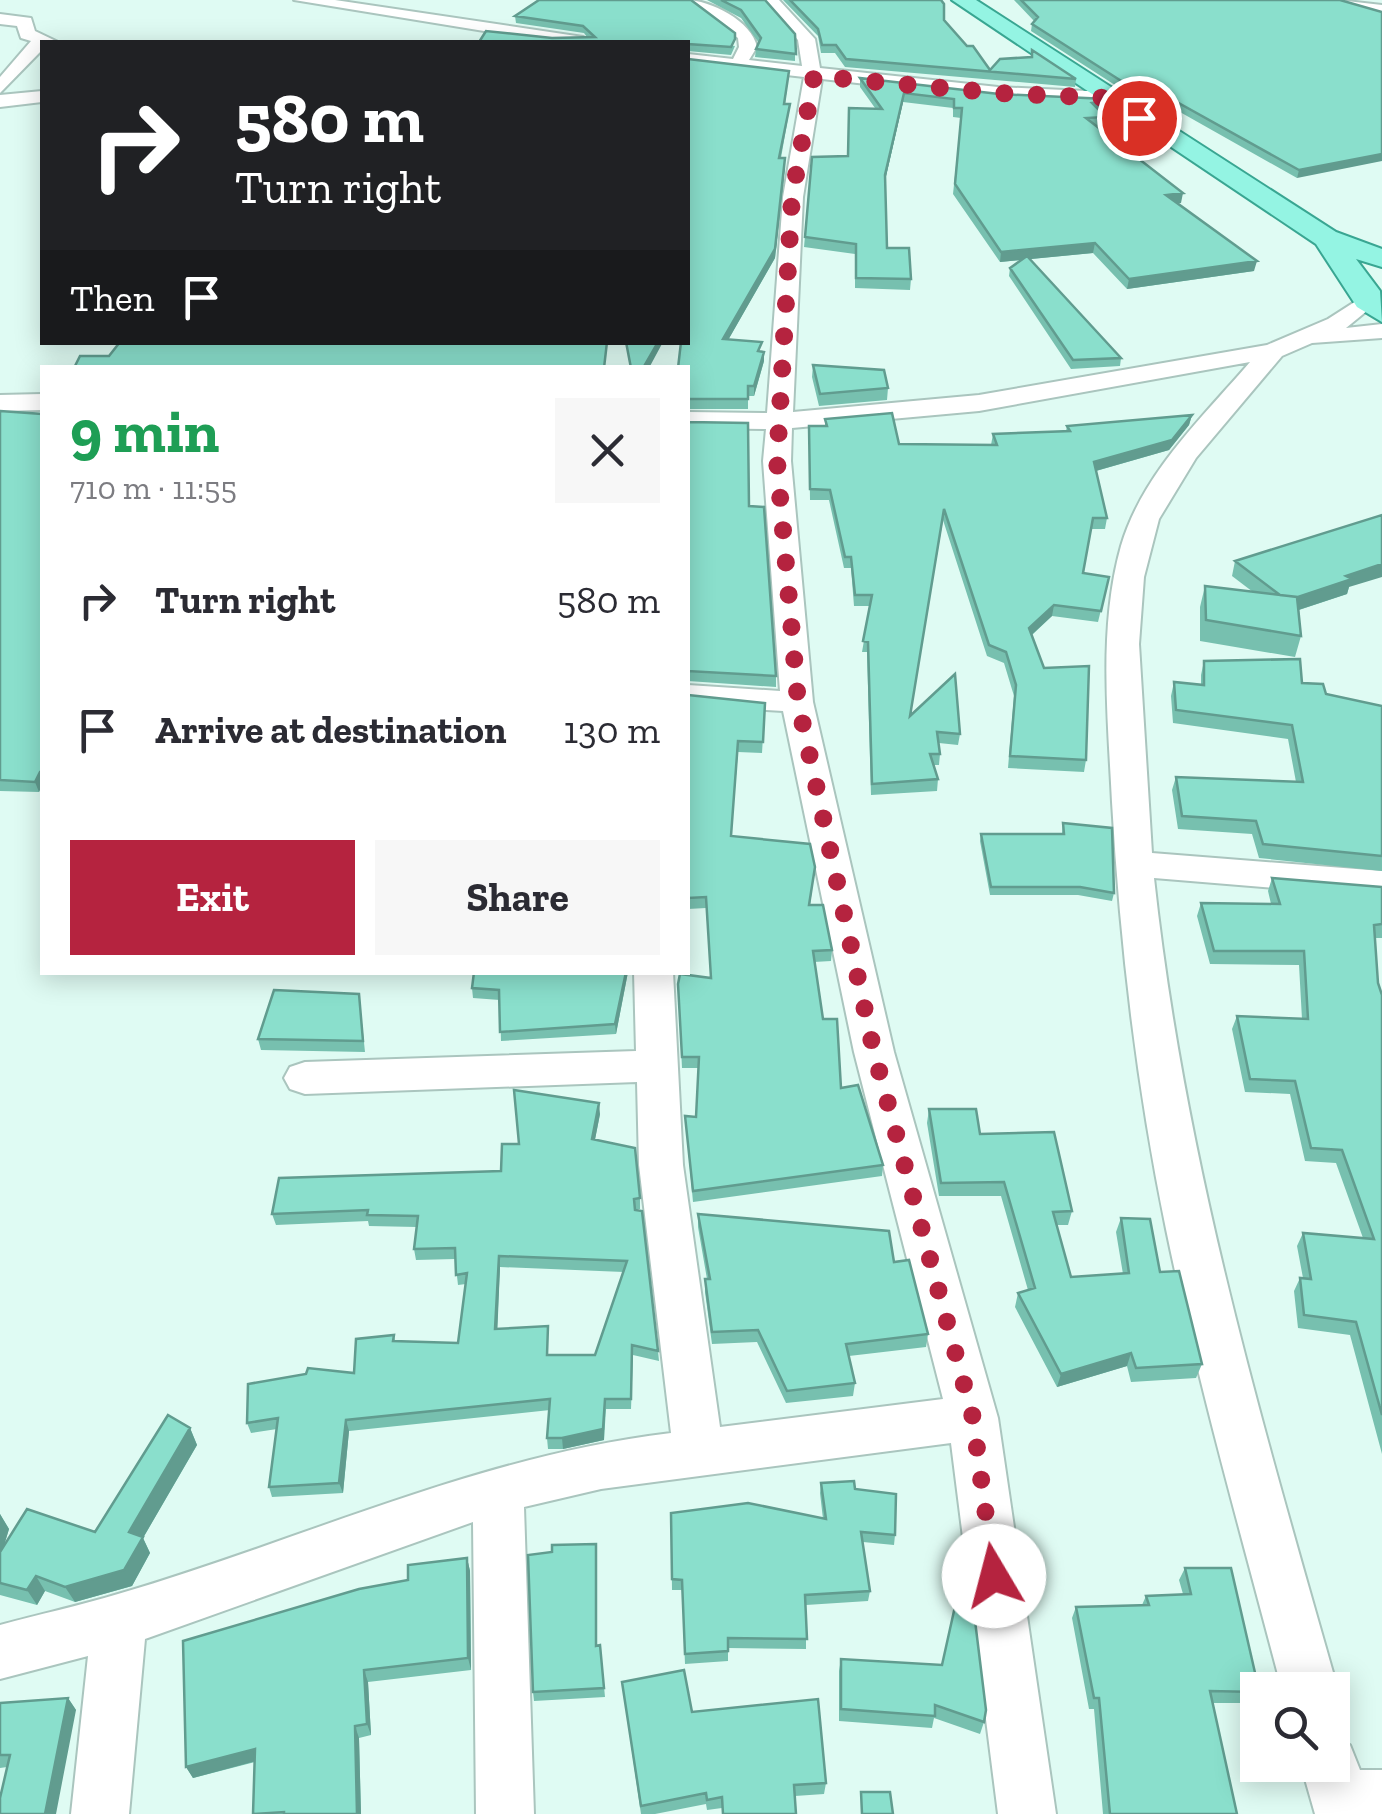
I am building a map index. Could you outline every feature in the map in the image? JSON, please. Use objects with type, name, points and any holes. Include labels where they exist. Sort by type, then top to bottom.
[{"type":"main road","points":[[962,0],[1326,238],[1382,260]]},
{"type":"main road","points":[[1326,238],[1374,296]]},
{"type":"street","points":[[302,0],[388,6],[572,40]]},
{"type":"street","points":[[694,0],[746,36],[748,47],[736,66]]},
{"type":"street","points":[[770,0],[806,39],[814,76],[792,197],[778,421],[777,461],[798,702],[874,1052],[973,1418],[1026,1814]]},
{"type":"street","points":[[1346,0],[1382,10]]},
{"type":"street","points":[[0,19],[25,22],[26,34],[40,40]]},
{"type":"street","points":[[0,88],[40,47]]},
{"type":"street","points":[[690,59],[814,76],[998,93],[1108,98]]},
{"type":"street","points":[[0,101],[40,96]]},
{"type":"street","points":[[1305,1672],[1213,1330],[1175,1164],[1135,864],[1122,683],[1131,572],[1144,521],[1167,479],[1290,345],[1374,296]]},
{"type":"street","points":[[690,420],[778,421],[979,404],[1382,330]]},
{"type":"street","points":[[0,403],[40,402]]},
{"type":"street","points":[[690,695],[798,702]]},
{"type":"street","points":[[1135,864],[1382,884]]},
{"type":"street","points":[[653,975],[661,1165],[698,1452]]},
{"type":"street","points":[[305,1078],[658,1066]]},
{"type":"street","points":[[0,1652],[119,1622],[498,1489],[601,1464],[973,1418]]},
{"type":"street","points":[[498,1489],[506,1814]]},
{"type":"street","points":[[100,1814],[119,1622]]},
{"type":"building","points":[[539,0],[691,0],[735,33],[735,39],[731,47],[690,44],[690,40],[480,40],[486,31],[552,38],[595,37],[583,26],[515,16]]},
{"type":"building","points":[[721,0],[765,0],[795,34],[796,54],[756,49],[761,38],[741,10]]},
{"type":"building","points":[[790,0],[941,0],[944,20],[967,46],[973,46],[990,70],[1000,59],[1032,57],[1032,50],[1076,79],[846,59],[836,45],[822,45],[818,29]]},
{"type":"building","points":[[1021,0],[1340,0],[1382,12],[1382,154],[1299,170],[1166,96],[1148,98],[1032,24],[1038,17]]},
{"type":"building","points":[[690,59],[789,71],[784,104],[790,104],[779,158],[785,158],[775,249],[723,339],[762,342],[758,351],[764,352],[754,386],[748,386],[748,399],[690,399],[690,365],[678,365],[681,345],[690,345]]},
{"type":"building","points":[[860,78],[999,94],[1107,99],[1111,101],[1092,103],[1106,117],[1086,118],[1183,193],[1166,195],[1257,261],[1129,279],[1095,243],[1001,252],[955,184],[962,108],[954,108],[954,99],[904,93],[885,175],[887,248],[909,248],[911,279],[856,278],[856,244],[805,237],[812,157],[848,156],[849,108],[882,109]]},
{"type":"building","points":[[1027,256],[1121,358],[1073,360],[1010,268]]},
{"type":"building","points":[[118,345],[607,345],[604,365],[76,365],[80,356],[109,356]]},
{"type":"building","points":[[627,345],[656,345],[645,365],[630,365]]},
{"type":"building","points":[[813,365],[884,370],[888,388],[820,394]]},
{"type":"building","points":[[0,411],[40,414],[40,772],[35,782],[0,780]]},
{"type":"building","points":[[892,413],[899,444],[997,445],[993,434],[1070,431],[1067,426],[1192,415],[1172,440],[1094,462],[1107,518],[1093,518],[1083,573],[1109,577],[1101,611],[1054,605],[1029,628],[1044,668],[1089,666],[1086,760],[1010,756],[1016,685],[1006,652],[989,645],[944,509],[910,716],[955,674],[960,734],[937,732],[940,754],[930,754],[938,779],[872,784],[868,642],[863,641],[872,595],[855,595],[851,557],[845,557],[830,490],[810,489],[809,426],[827,426],[825,419]]},
{"type":"building","points":[[690,422],[748,423],[749,506],[764,507],[776,676],[690,671]]},
{"type":"building","points":[[1382,515],[1382,564],[1298,597],[1280,595],[1235,561]]},
{"type":"building","points":[[1205,586],[1297,597],[1301,636],[1206,620]]},
{"type":"building","points":[[1300,659],[1302,683],[1323,684],[1326,694],[1382,706],[1382,856],[1263,844],[1256,821],[1182,816],[1176,777],[1303,782],[1292,725],[1176,710],[1174,682],[1204,685],[1204,661]]},
{"type":"building","points":[[690,695],[765,703],[763,742],[738,741],[731,836],[810,844],[815,867],[809,905],[823,905],[832,950],[813,951],[823,1019],[837,1019],[841,1088],[858,1085],[883,1165],[693,1191],[685,1116],[696,1117],[699,1057],[682,1057],[678,984],[680,975],[711,978],[706,897],[690,898]]},
{"type":"building","points":[[1063,823],[1112,828],[1114,893],[1080,887],[991,887],[981,834],[1064,834]]},
{"type":"building","points":[[1272,878],[1382,887],[1382,924],[1374,925],[1382,995],[1382,1415],[1356,1322],[1304,1315],[1300,1278],[1311,1279],[1303,1233],[1374,1239],[1342,1150],[1311,1148],[1295,1081],[1250,1079],[1237,1016],[1308,1019],[1304,951],[1214,951],[1201,903],[1280,904]]},
{"type":"building","points":[[474,975],[625,975],[615,1024],[500,1032],[499,990],[472,988]]},
{"type":"building","points":[[274,990],[359,994],[363,1041],[258,1039]]},
{"type":"building","points":[[514,1090],[599,1103],[592,1139],[635,1148],[640,1198],[634,1199],[635,1210],[642,1211],[658,1351],[632,1345],[631,1399],[605,1399],[603,1429],[562,1438],[547,1438],[550,1399],[346,1420],[339,1483],[269,1487],[278,1418],[247,1423],[248,1384],[306,1374],[308,1368],[354,1373],[356,1339],[394,1335],[393,1341],[458,1343],[467,1273],[456,1275],[455,1248],[414,1249],[418,1216],[367,1215],[368,1210],[272,1214],[279,1178],[501,1171],[502,1144],[519,1144]],"holes":[[[499,1256],[627,1261],[595,1355],[547,1355],[548,1326],[495,1329]]]},
{"type":"building","points":[[929,1109],[976,1109],[980,1134],[1054,1132],[1072,1211],[1053,1212],[1071,1277],[1129,1273],[1121,1218],[1150,1219],[1160,1272],[1179,1271],[1202,1364],[1136,1368],[1131,1353],[1061,1374],[1018,1293],[1035,1288],[1004,1182],[941,1183]]},
{"type":"building","points":[[698,1214],[889,1231],[894,1262],[909,1260],[928,1334],[846,1344],[855,1383],[787,1391],[758,1330],[712,1332],[705,1279],[710,1279]]},
{"type":"building","points":[[168,1415],[190,1428],[129,1532],[143,1537],[124,1570],[65,1587],[36,1576],[27,1590],[0,1583],[0,1552],[27,1509],[95,1532]]},
{"type":"building","points":[[854,1481],[855,1489],[896,1494],[895,1535],[861,1532],[870,1591],[805,1595],[807,1639],[728,1638],[728,1651],[685,1654],[682,1580],[672,1579],[671,1513],[748,1503],[826,1519],[821,1483]]},
{"type":"building","points":[[596,1544],[596,1646],[600,1645],[604,1688],[533,1692],[528,1555],[552,1552],[552,1545]]},
{"type":"building","points":[[467,1558],[468,1658],[364,1670],[367,1724],[355,1726],[357,1814],[253,1814],[255,1749],[186,1767],[183,1641],[359,1589],[408,1580],[408,1565]]},
{"type":"building","points":[[1185,1568],[1231,1568],[1255,1672],[1240,1672],[1240,1692],[1210,1691],[1237,1814],[1110,1814],[1099,1698],[1094,1698],[1076,1607],[1149,1605],[1146,1596],[1191,1594]]},
{"type":"building","points":[[960,1584],[971,1588],[986,1710],[984,1722],[935,1705],[935,1716],[841,1709],[841,1659],[942,1665]]},
{"type":"building","points":[[684,1670],[692,1712],[818,1699],[826,1783],[794,1785],[796,1814],[723,1814],[722,1797],[707,1800],[706,1793],[641,1806],[622,1682]]},
{"type":"building","points":[[68,1698],[45,1814],[0,1814],[10,1755],[0,1755],[0,1703]]},
{"type":"building","points":[[861,1792],[890,1792],[893,1814],[862,1814]]},
{"type":"route","points":[[994,1576],[973,1418],[874,1052],[798,702],[777,461],[792,197],[814,76],[998,93],[1108,98],[1139,118]]}]
